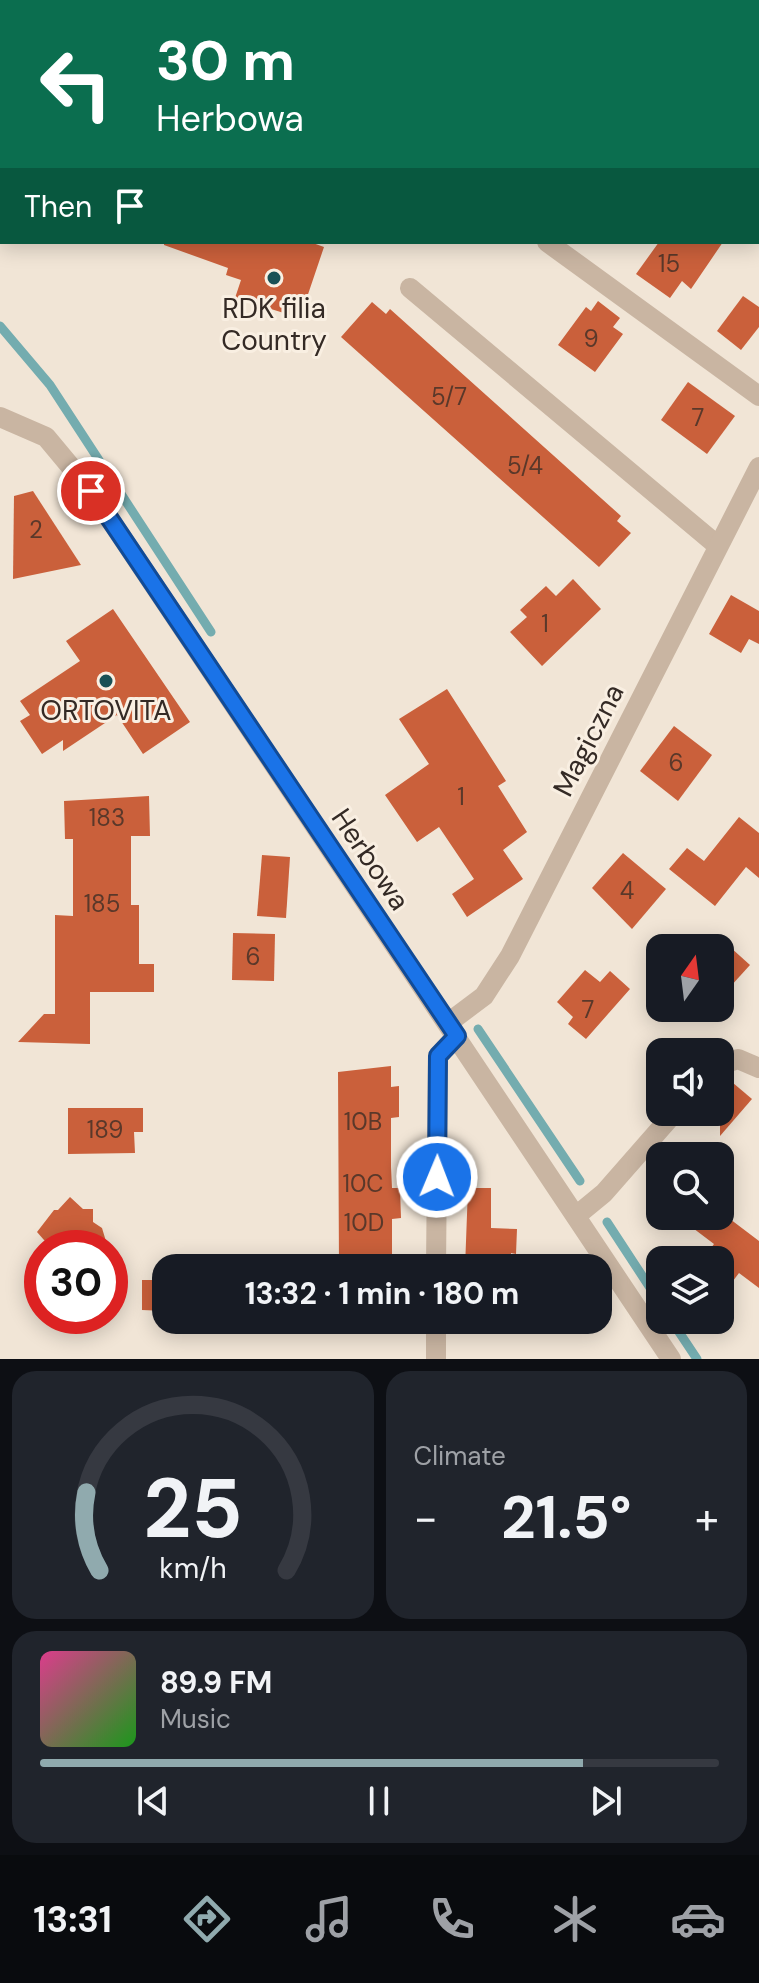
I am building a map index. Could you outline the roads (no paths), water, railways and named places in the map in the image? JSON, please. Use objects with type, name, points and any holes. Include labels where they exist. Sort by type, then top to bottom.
[{"type":"street","points":[[550,244],[759,396]]},
{"type":"street","points":[[410,288],[718,546]]},
{"type":"street","name":"Herbowa","points":[[0,417],[46,437],[91,491],[671,1359]]},
{"type":"street","name":"Magiczna","points":[[452,1030],[484,996],[510,956],[759,467]]},
{"type":"street","points":[[436,1254],[438,1056],[452,1030]]},
{"type":"street","points":[[734,1060],[738,1059],[759,1068]]},
{"type":"street","points":[[576,1216],[604,1193],[663,1126]]},
{"type":"street","points":[[436,1334],[436,1359]]},
{"type":"waterway","points":[[0,326],[50,385],[211,632]]},
{"type":"waterway","points":[[478,1029],[580,1181]]},
{"type":"waterway","points":[[607,1222],[646,1282]]},
{"type":"waterway","points":[[680,1334],[697,1359]]},
{"type":"place","name":"RDK filia Country","points":[[274,278]]},
{"type":"place","name":"ORTOVITA","points":[[106,681]]}]
